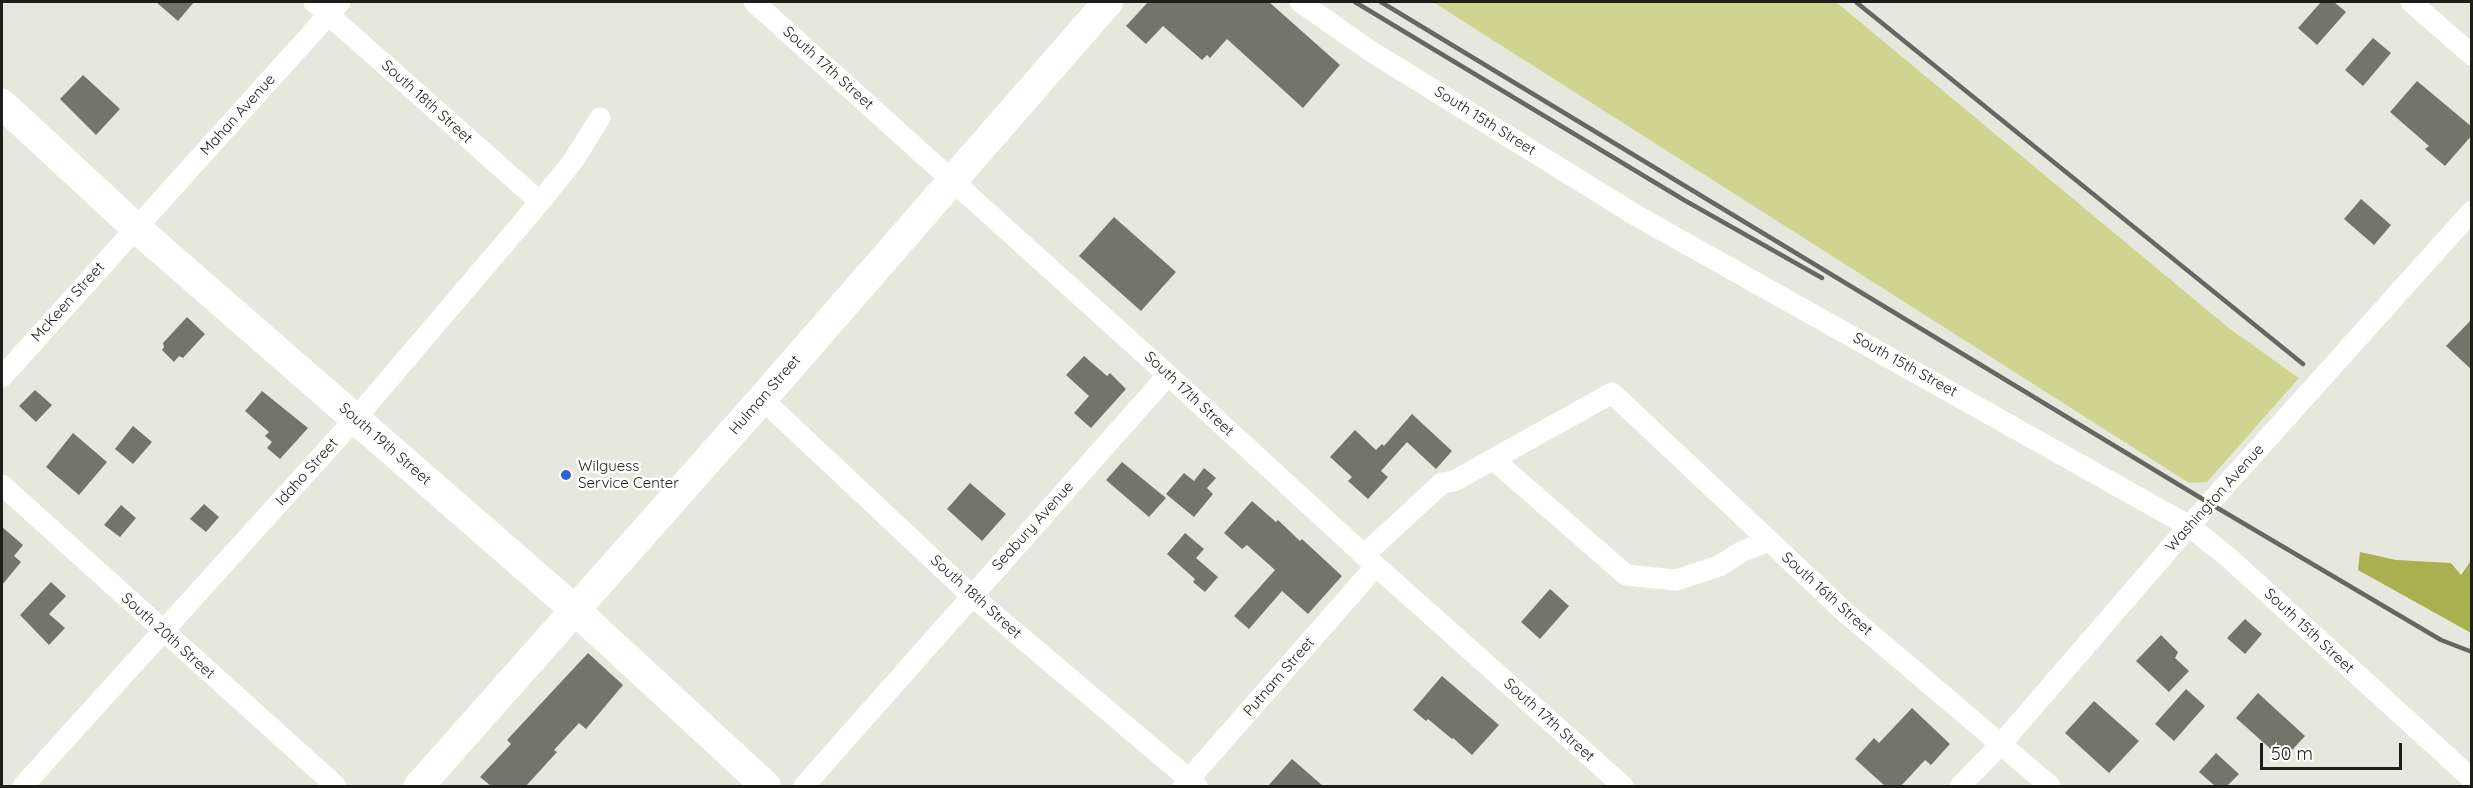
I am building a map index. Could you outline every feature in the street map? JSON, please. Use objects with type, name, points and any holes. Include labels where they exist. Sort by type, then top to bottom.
[{"type":"street","name":"South 17th Street","points":[[754,2],[1168,375],[1370,561],[1623,786]]},
{"type":"street","name":"Hulman Street","points":[[419,786],[762,399],[1108,2]]},
{"type":"street","name":"South 15th Street","points":[[1300,2],[1372,52],[1637,216],[2189,526],[2228,557],[2472,779]]},
{"type":"street","points":[[2412,2],[2472,55]]},
{"type":"street","name":"South 18th Street","points":[[328,6],[540,202]]},
{"type":"street","name":"Mahan Avenue","points":[[135,227],[236,119],[328,6]]},
{"type":"street","name":"South 19th Street","points":[[2,104],[135,227],[575,610],[766,786]]},
{"type":"street","name":"Idaho Street","points":[[22,786],[164,633],[355,419],[540,202],[579,152],[600,118]]},
{"type":"street","name":"Washington Avenue","points":[[1960,786],[2001,744],[2189,526],[2472,211]]},
{"type":"street","name":"McKeen Street","points":[[2,377],[135,227]]},
{"type":"street","name":"Seabury Avenue","points":[[804,786],[1168,375]]},
{"type":"street","name":"Putnam Street","points":[[1190,784],[1370,561],[1442,483],[1454,481],[1494,460],[1612,393]]},
{"type":"street","name":"South 16th Street","points":[[1612,393],[1846,614],[2050,786]]},
{"type":"street","name":"South 18th Street","points":[[762,399],[971,595],[1190,784]]},
{"type":"street","points":[[1494,460],[1626,575],[1676,580],[1719,566],[1743,551],[1770,541]]},
{"type":"street","name":"South 20th Street","points":[[2,485],[336,786]]},
{"type":"green space","points":[[1433,2],[1836,2],[2230,329],[2299,378],[2207,482],[2189,483]]},
{"type":"green space","points":[[2360,552],[2396,560],[2451,563],[2461,575],[2470,562],[2471,633],[2358,570]]},
{"type":"building","points":[[156,2],[194,2],[178,21]]},
{"type":"building","points":[[1148,2],[1269,2],[1340,65],[1303,108],[1227,39],[1210,58],[1207,55],[1202,60],[1163,26],[1146,44],[1126,26]]},
{"type":"building","points":[[2321,2],[2334,2],[2346,12],[2317,45],[2298,28]]},
{"type":"building","points":[[2373,38],[2391,53],[2363,86],[2345,70]]},
{"type":"building","points":[[83,75],[120,109],[96,135],[60,99]]},
{"type":"building","points":[[2417,81],[2472,127],[2472,135],[2445,166],[2425,149],[2429,146],[2390,112]]},
{"type":"building","points":[[2361,199],[2391,225],[2374,245],[2344,219]]},
{"type":"building","points":[[1114,217],[1176,272],[1141,311],[1079,256]]},
{"type":"building","points":[[187,317],[205,334],[183,358],[179,356],[174,362],[162,350],[163,343]]},
{"type":"building","points":[[2472,319],[2472,370],[2446,346]]},
{"type":"building","points":[[1084,356],[1107,376],[1110,373],[1126,389],[1091,428],[1074,413],[1089,396],[1066,375]]},
{"type":"building","points":[[35,390],[52,405],[36,422],[19,406]]},
{"type":"building","points":[[262,391],[308,428],[280,459],[267,448],[272,442],[265,436],[269,432],[245,411]]},
{"type":"building","points":[[1412,414],[1452,451],[1436,469],[1407,442],[1381,471],[1388,477],[1368,499],[1348,481],[1352,477],[1330,457],[1355,430],[1376,450],[1382,444],[1384,446]]},
{"type":"building","points":[[133,426],[152,442],[133,464],[115,449]]},
{"type":"building","points":[[73,433],[107,462],[79,495],[46,467]]},
{"type":"building","points":[[1122,462],[1166,498],[1149,517],[1106,480]]},
{"type":"building","points":[[1204,468],[1216,478],[1207,488],[1213,494],[1194,517],[1166,494],[1184,473],[1194,481]]},
{"type":"building","points":[[970,483],[1006,514],[982,541],[947,509]]},
{"type":"building","points":[[1252,501],[1276,522],[1278,520],[1300,541],[1302,539],[1342,576],[1308,614],[1282,591],[1249,629],[1234,616],[1275,570],[1247,545],[1242,549],[1224,533]]},
{"type":"building","points":[[204,504],[219,517],[206,532],[190,519]]},
{"type":"building","points":[[121,505],[136,518],[120,537],[104,525]]},
{"type":"building","points":[[2,527],[23,545],[14,556],[21,562],[2,585]]},
{"type":"building","points":[[1185,533],[1204,549],[1196,558],[1218,577],[1205,592],[1193,582],[1195,579],[1167,554]]},
{"type":"building","points":[[51,582],[66,596],[49,614],[65,628],[49,645],[20,615]]},
{"type":"building","points":[[1550,589],[1569,606],[1540,639],[1521,622]]},
{"type":"building","points":[[2245,619],[2262,634],[2245,654],[2227,638]]},
{"type":"building","points":[[2161,635],[2178,652],[2175,658],[2189,671],[2169,692],[2136,661]]},
{"type":"building","points":[[588,653],[623,685],[586,729],[579,723],[554,750],[557,752],[526,786],[491,786],[480,777],[511,744],[507,740]]},
{"type":"building","points":[[1442,676],[1499,725],[1472,755],[1453,738],[1413,710]]},
{"type":"building","points":[[2186,689],[2205,706],[2174,741],[2155,724]]},
{"type":"building","points":[[2258,693],[2305,736],[2283,760],[2236,718]]},
{"type":"building","points":[[2094,701],[2139,741],[2109,773],[2065,733]]},
{"type":"building","points":[[1912,708],[1950,744],[1931,765],[1925,760],[1901,786],[1885,786],[1855,759],[1874,738],[1879,743]]},
{"type":"building","points":[[2216,753],[2239,774],[2227,786],[2215,786],[2199,772]]},
{"type":"building","points":[[1292,759],[1323,786],[1268,786]]},
{"type":"railway","points":[[1355,2],[1684,200],[1822,278]]},
{"type":"railway","points":[[1381,2],[2209,503],[2441,640],[2472,652]]},
{"type":"railway","points":[[1856,2],[2303,364]]},
{"type":"place","name":"Wilguess Service Center","points":[[566,475]]}]
